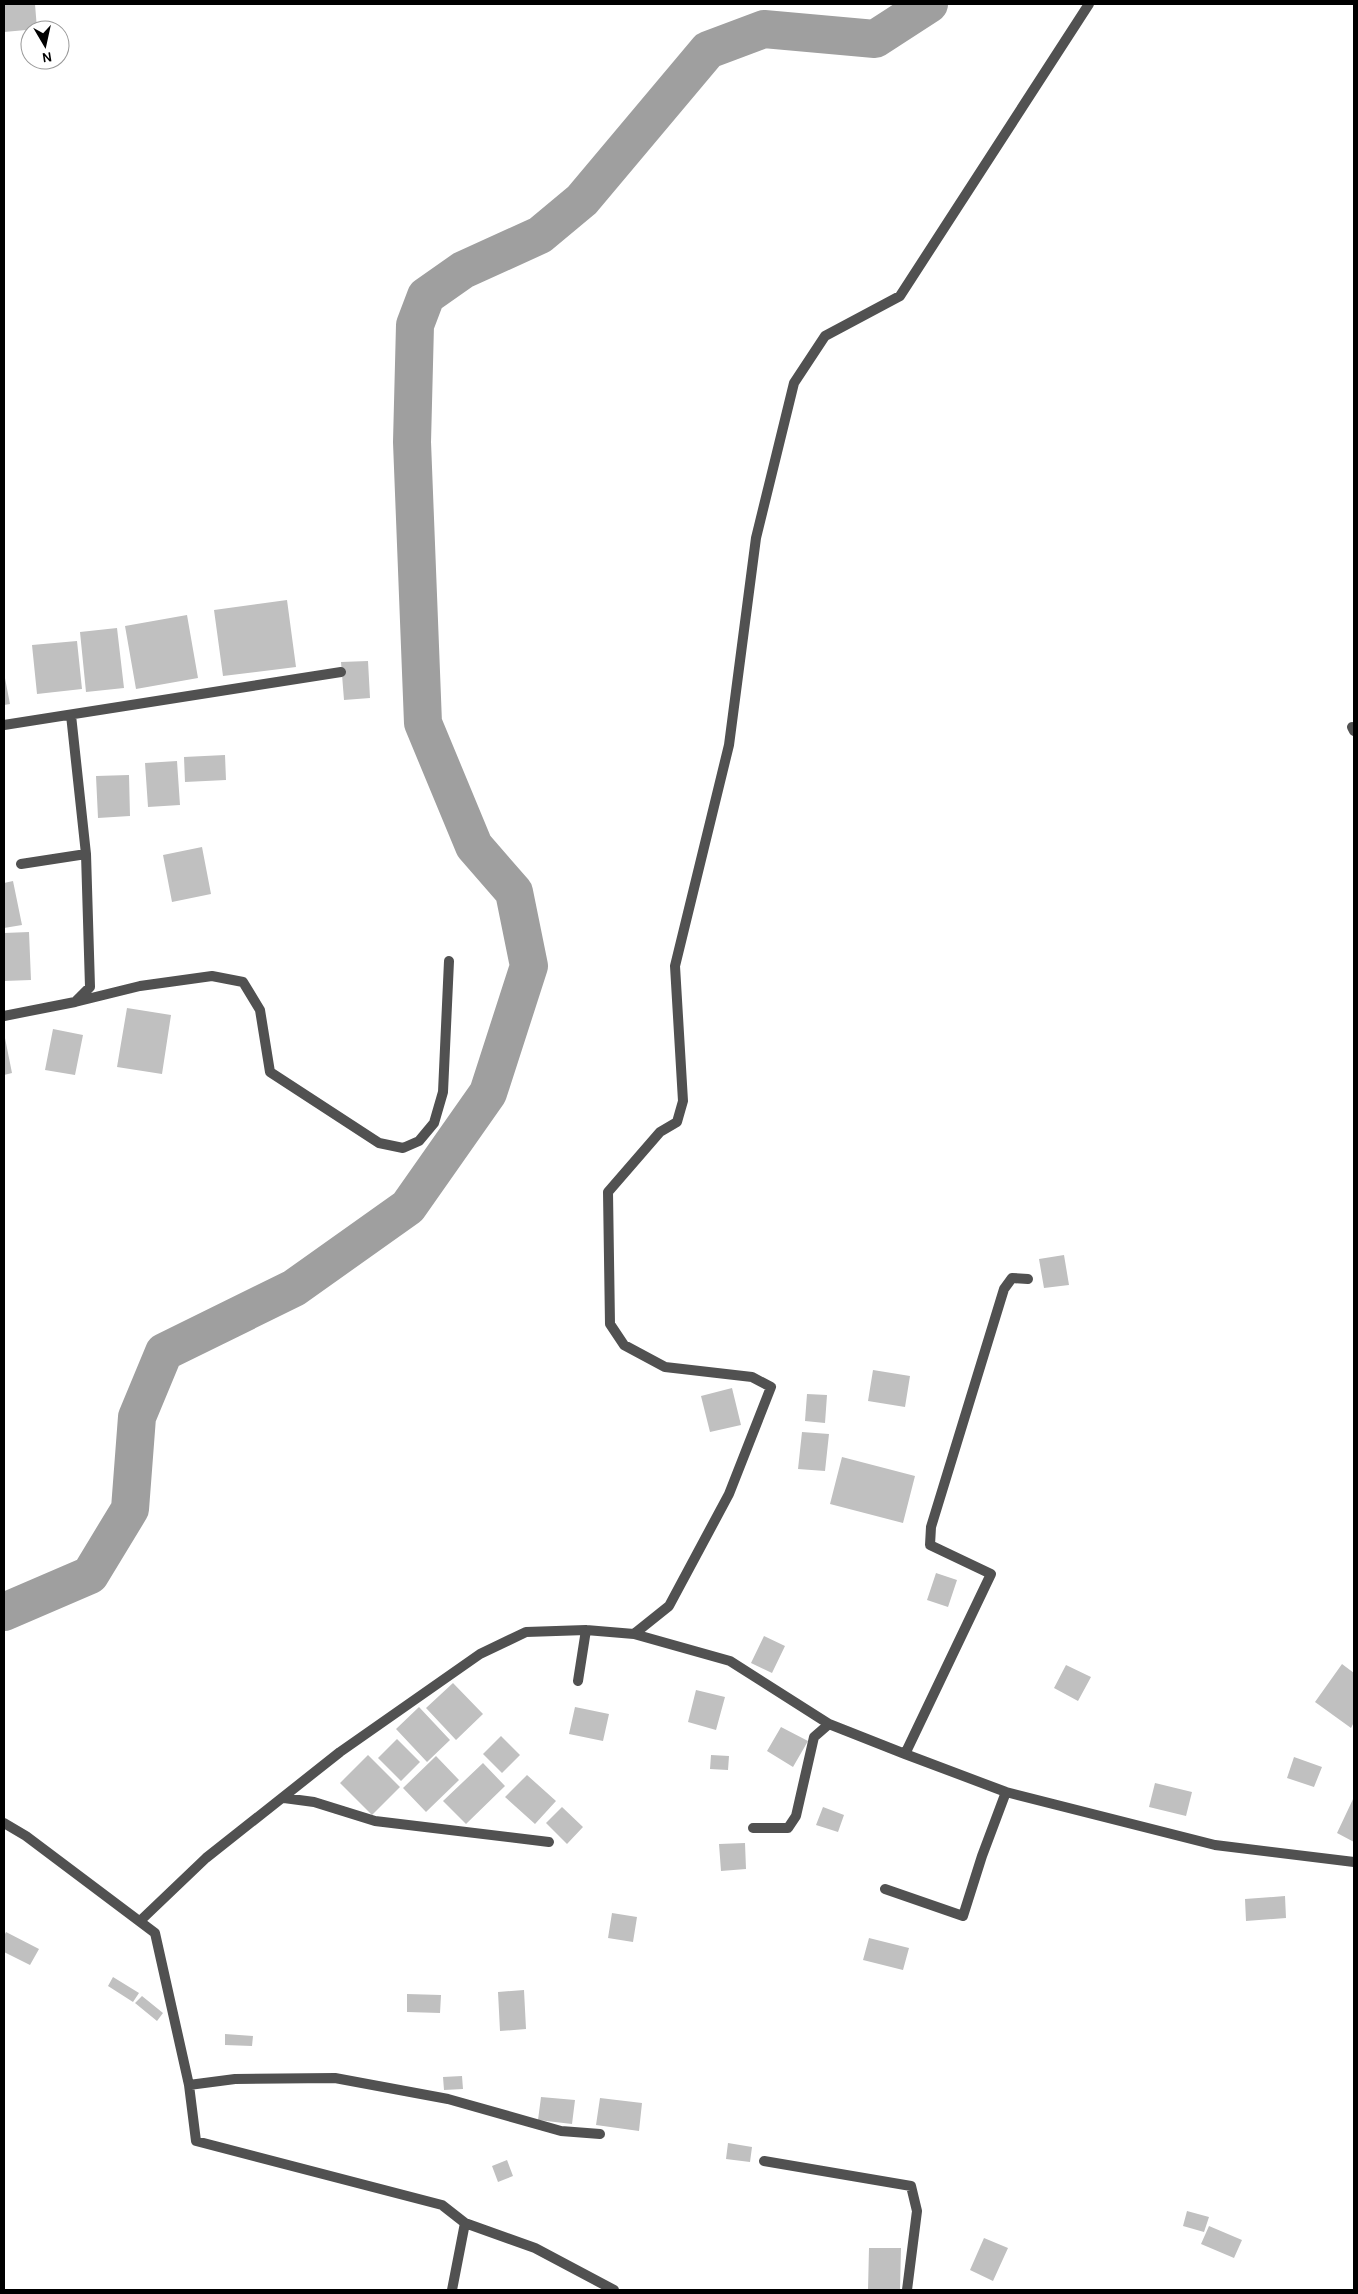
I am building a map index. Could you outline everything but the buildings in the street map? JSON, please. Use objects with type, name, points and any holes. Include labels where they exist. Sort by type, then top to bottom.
[{"type":"street","points":[[634,1634],[669,1606],[729,1494],[771,1387],[752,1377],[665,1367],[624,1345],[610,1324],[608,1192],[660,1132],[677,1122],[682,1101],[675,966],[729,745],[756,538],[794,383],[824,336],[900,296],[1089,4]]},
{"type":"street","points":[[4,725],[341,672]]},
{"type":"street","points":[[71,715],[86,854],[90,987],[75,1002]]},
{"type":"street","points":[[21,864],[86,854]]},
{"type":"street","points":[[4,1016],[75,1002],[140,986],[212,976],[243,982],[260,1010],[270,1072],[379,1143],[403,1148],[420,1141],[434,1123],[443,1092],[448,961]]},
{"type":"street","points":[[905,1754],[991,1574],[930,1546],[931,1527],[1004,1289],[1012,1278],[1028,1279]]},
{"type":"street","points":[[578,1681],[586,1630]]},
{"type":"street","points":[[140,1921],[206,1858],[340,1752],[480,1654],[526,1632],[586,1630],[634,1634],[730,1661],[829,1724],[1006,1792],[1215,1845],[1354,1862]]},
{"type":"street","points":[[754,1828],[788,1828],[796,1816],[814,1737],[829,1724]]},
{"type":"street","points":[[885,1889],[963,1916],[982,1856],[1006,1792]]},
{"type":"street","points":[[284,1798],[314,1802],[375,1821],[550,1842]]},
{"type":"street","points":[[4,1823],[26,1836],[155,1933],[189,2085],[196,2141],[442,2205],[465,2223],[535,2248],[614,2290]]},
{"type":"street","points":[[189,2085],[235,2079],[335,2078],[448,2099],[561,2131],[600,2134]]},
{"type":"street","points":[[764,2161],[911,2186],[917,2211],[907,2290]]},
{"type":"street","points":[[452,2290],[465,2223]]},
{"type":"waterway","points":[[4,1612],[90,1575],[130,1509],[137,1417],[164,1352],[294,1288],[408,1207],[488,1093],[529,966],[514,892],[474,846],[423,723],[412,442],[415,325],[426,296],[463,270],[540,235],[582,200],[708,50],[764,29],[875,39],[929,4]]}]
